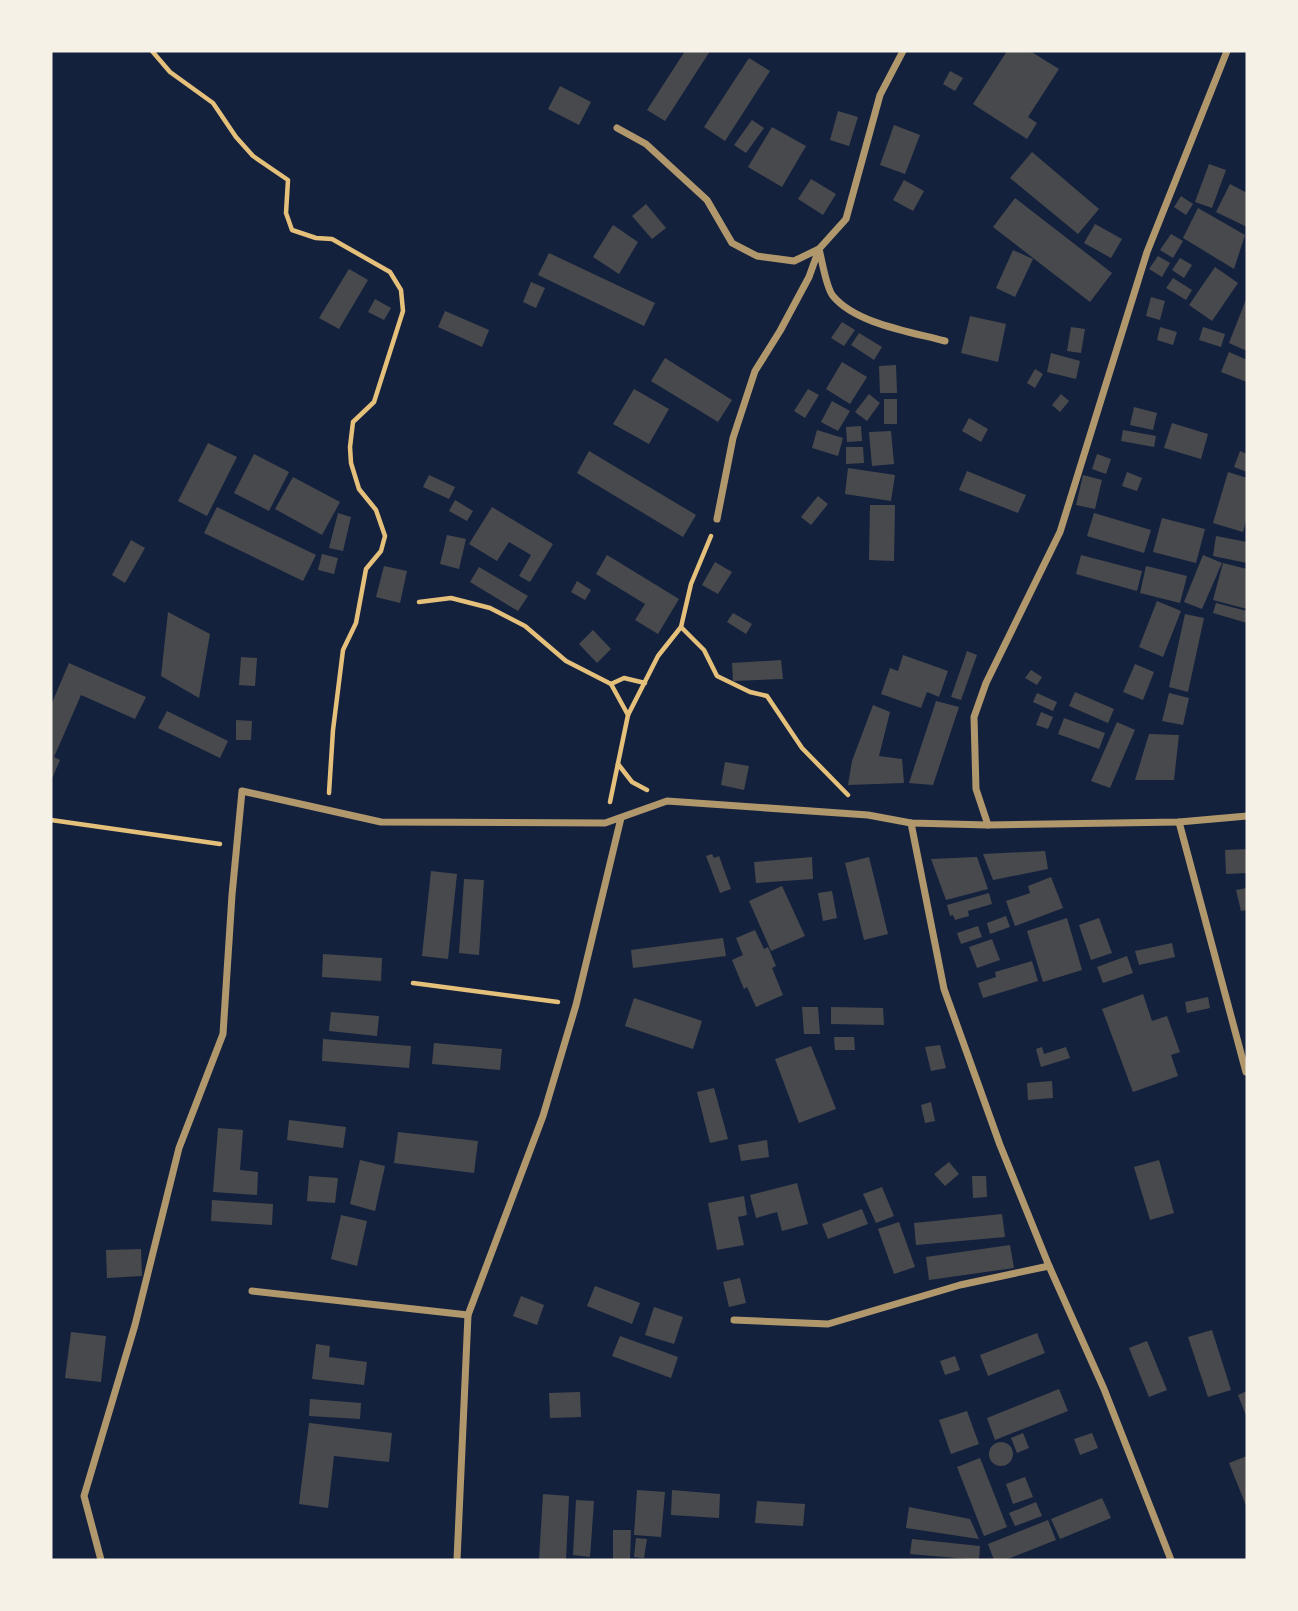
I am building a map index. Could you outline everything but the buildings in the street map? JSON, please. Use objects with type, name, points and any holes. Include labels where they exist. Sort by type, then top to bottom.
[{"type":"street","points":[[717,519],[733,438],[755,371],[809,276],[819,249],[846,219],[880,95],[902,51]]},
{"type":"street","points":[[988,825],[976,789],[974,717],[986,682],[1060,532],[1147,252],[1227,51]]},
{"type":"street","points":[[617,128],[646,144],[707,200],[732,243],[757,256],[794,261],[819,249]]},
{"type":"street","points":[[819,249],[831,295],[855,314],[945,341]]},
{"type":"street","points":[[102,1560],[84,1496],[135,1325],[179,1148],[223,1034],[242,791],[382,822],[605,823],[667,801],[869,815],[911,823],[988,825],[1179,822],[1247,816]]},
{"type":"street","points":[[457,1560],[468,1315],[543,1116],[576,1004],[621,818]]},
{"type":"street","points":[[1179,822],[1246,1072]]},
{"type":"street","points":[[911,823],[944,989],[1000,1145],[1049,1266],[1104,1389],[1171,1560]]},
{"type":"street","points":[[734,1320],[828,1324],[960,1285],[1049,1266]]},
{"type":"street","points":[[252,1291],[468,1315]]},
{"type":"path","points":[[152,51],[170,72],[213,103],[236,137],[253,156],[288,180],[286,213],[292,230],[316,238],[332,239],[357,251],[390,272],[401,290],[403,311],[374,402],[353,422],[351,463],[359,489],[376,510],[385,536],[381,551],[366,569],[356,623],[343,650],[331,753],[328,810]]},
{"type":"path","points":[[605,823],[628,715],[658,656],[681,627],[691,584],[717,519]]},
{"type":"path","points":[[419,602],[451,598],[490,608],[525,626],[566,661],[611,684],[628,715]]},
{"type":"path","points":[[681,627],[705,650],[717,676],[750,692],[767,696],[802,748],[869,815]]},
{"type":"path","points":[[611,684],[624,678],[645,682]]},
{"type":"path","points":[[618,764],[632,782],[667,801]]},
{"type":"path","points":[[51,820],[236,846]]},
{"type":"path","points":[[413,983],[576,1004]]}]
